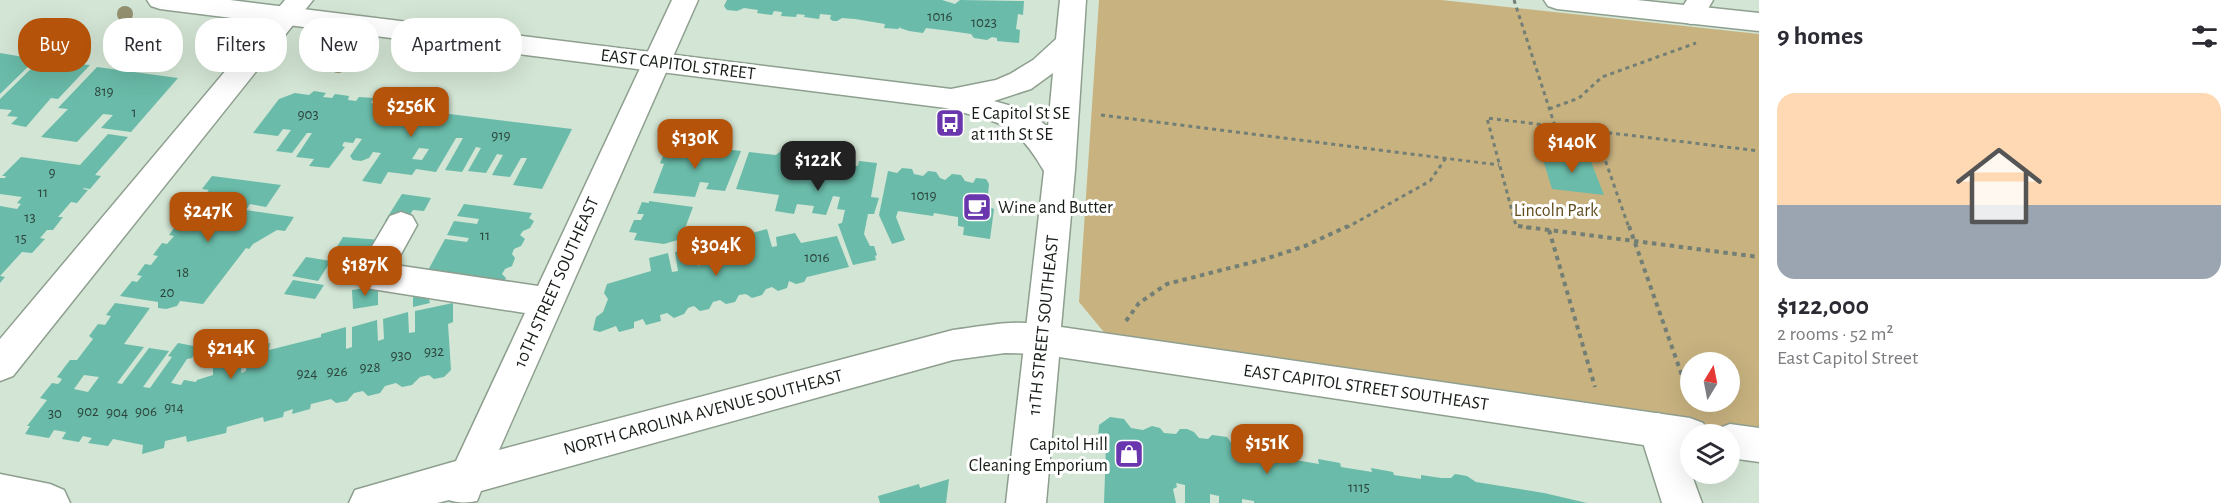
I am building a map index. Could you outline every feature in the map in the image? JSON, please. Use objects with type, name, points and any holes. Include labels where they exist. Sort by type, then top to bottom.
[{"type":"main road","name":"EAST CAPITOL STREET","points":[[160,0],[293,8],[656,62],[946,98]]},
{"type":"main road","name":"10TH STREET SOUTHEAST","points":[[462,489],[685,0]]},
{"type":"main road","name":"11TH STREET SOUTHEAST","points":[[1026,503],[1060,170],[1073,0]]},
{"type":"main road","points":[[1557,0],[1696,7],[1759,22]]},
{"type":"main road","points":[[0,365],[293,8]]},
{"type":"main road","points":[[946,98],[994,91],[1019,84],[1034,76],[1069,43]]},
{"type":"main road","points":[[946,98],[1016,117],[1039,136],[1060,170]]},
{"type":"main road","points":[[401,225],[372,275],[548,302]]},
{"type":"main road","name":"NORTH CAROLINA AVENUE SOUTHEAST","points":[[369,503],[462,489],[953,345],[1005,338],[1041,339]]},
{"type":"main road","name":"EAST CAPITOL STREET SOUTHEAST","points":[[1041,339],[1674,433]]},
{"type":"main road","points":[[1674,433],[1682,503]]},
{"type":"main road","points":[[1740,442],[1759,445]]},
{"type":"main road","points":[[0,493],[50,503]]},
{"type":"path","points":[[1514,0],[1555,126]]},
{"type":"path","points":[[1550,109],[1567,106],[1581,99],[1602,77],[1670,50],[1704,40]]},
{"type":"path","points":[[1101,115],[1499,165]]},
{"type":"path","points":[[1759,151],[1487,118],[1516,226],[1759,257]]},
{"type":"path","points":[[1595,131],[1680,370]]},
{"type":"path","points":[[1122,325],[1139,303],[1167,284],[1265,259],[1331,235],[1391,205],[1430,181],[1446,158]]},
{"type":"path","points":[[1549,230],[1598,395]]},
{"type":"green space","name":"Lincoln Park","points":[[1099,0],[1441,0],[1759,34],[1759,438],[1740,435],[1740,424],[1680,424],[1680,426],[1113,343],[1079,302]]},
{"type":"building","points":[[727,0],[942,0],[955,4],[960,0],[1024,1],[1023,15],[1018,14],[1016,29],[1020,30],[1019,43],[997,41],[997,38],[992,37],[987,40],[974,38],[971,34],[926,28],[923,33],[909,31],[900,28],[901,26],[898,29],[884,28],[885,24],[855,19],[842,18],[833,21],[830,19],[831,15],[820,14],[819,19],[797,14],[796,17],[781,16],[782,12],[774,11],[772,15],[757,13],[758,10],[744,8],[737,11],[727,10],[724,6]]},
{"type":"building","points":[[0,53],[18,56],[18,72],[23,72],[0,94]]},
{"type":"building","points":[[97,67],[103,68],[103,72],[134,72],[178,78],[131,132],[101,128],[113,115],[103,114],[77,142],[41,137],[68,109],[58,108]]},
{"type":"building","points":[[28,72],[83,72],[58,99],[51,98],[26,127],[11,124],[18,117],[7,116],[12,110],[0,109],[0,99]]},
{"type":"building","points":[[314,91],[326,93],[323,97],[332,98],[335,94],[349,96],[348,100],[356,101],[359,97],[374,98],[371,103],[380,104],[383,99],[399,101],[395,107],[403,107],[406,104],[420,106],[417,110],[572,129],[542,189],[513,185],[527,158],[521,158],[510,177],[492,175],[503,155],[497,154],[486,173],[468,171],[481,148],[476,147],[462,172],[445,170],[463,138],[456,138],[436,172],[416,169],[412,175],[388,172],[381,184],[362,181],[381,153],[373,152],[369,158],[361,161],[353,160],[350,156],[362,139],[356,138],[353,143],[344,142],[342,146],[345,147],[329,168],[309,166],[314,159],[296,157],[312,133],[307,133],[292,153],[276,151],[291,130],[283,129],[278,136],[253,133],[279,99],[295,93],[309,95]],"holes":[[[419,148],[429,149],[422,160],[412,159]]]},
{"type":"building","points":[[108,134],[128,137],[95,175],[101,176],[90,189],[84,188],[88,190],[77,203],[71,202],[58,217],[63,217],[53,230],[47,230],[40,238],[45,239],[32,253],[22,252],[0,276],[0,206],[17,209],[21,204],[17,203],[22,197],[0,194],[0,178],[5,178],[6,176],[2,176],[21,157],[80,165]]},
{"type":"building","points":[[673,143],[741,151],[725,191],[706,189],[709,183],[700,182],[695,197],[653,193],[664,164],[660,163],[663,156],[667,157]]},
{"type":"building","points":[[781,151],[789,152],[793,159],[801,160],[858,166],[859,161],[877,163],[871,197],[879,198],[874,214],[868,214],[864,234],[870,246],[874,246],[876,260],[853,265],[838,224],[842,223],[845,210],[837,209],[840,197],[833,196],[826,215],[812,213],[814,206],[797,204],[794,214],[775,211],[779,195],[736,189],[749,152],[776,155]]},
{"type":"building","points":[[1541,153],[1590,159],[1604,195],[1552,189]]},
{"type":"building","points":[[902,168],[912,169],[914,174],[923,176],[928,171],[936,172],[940,178],[945,180],[952,174],[961,175],[965,181],[973,183],[976,178],[986,179],[989,184],[987,206],[994,209],[990,239],[963,235],[964,227],[958,226],[958,217],[898,211],[896,217],[905,240],[892,244],[879,215],[888,171],[897,173]]},
{"type":"building","points":[[212,176],[281,185],[266,207],[250,204],[246,210],[294,217],[285,231],[277,230],[253,244],[249,249],[246,248],[203,304],[180,301],[177,306],[166,309],[158,308],[158,302],[120,296],[132,281],[137,282],[142,276],[137,275],[145,264],[151,265],[158,256],[153,255],[162,243],[167,244],[174,236],[169,235],[177,224],[182,225],[193,210],[187,209],[197,196],[203,197],[209,190],[202,189]]},
{"type":"building","points":[[402,194],[431,198],[424,211],[413,210],[408,218],[395,223],[385,221]]},
{"type":"building","points":[[649,201],[693,207],[681,239],[664,244],[634,240],[637,233],[629,232],[634,220],[641,220],[644,214],[637,214],[642,202],[649,203]]},
{"type":"building","points":[[464,204],[532,213],[529,218],[534,221],[530,228],[520,235],[525,239],[521,246],[514,249],[512,254],[515,258],[512,266],[505,269],[502,274],[506,278],[502,286],[426,274],[445,239],[467,242],[469,238],[447,235],[454,221],[477,224],[479,219],[457,216]]},
{"type":"building","points":[[767,229],[772,247],[777,246],[776,237],[795,233],[801,243],[837,236],[849,267],[807,277],[804,282],[796,284],[789,281],[787,288],[778,291],[772,287],[766,289],[762,295],[752,298],[746,294],[739,295],[735,302],[726,304],[720,300],[713,302],[709,309],[700,311],[694,306],[674,318],[667,313],[660,315],[661,321],[646,325],[643,319],[634,322],[634,328],[619,332],[616,326],[600,332],[593,330],[596,317],[603,312],[608,299],[604,293],[607,284],[651,271],[649,258],[668,253],[672,272],[678,271],[675,252],[693,247],[698,266],[704,264],[699,246],[718,241],[722,260],[729,258],[723,240],[742,235],[747,253],[752,252],[748,234]]},
{"type":"building","points":[[343,237],[381,240],[365,266],[329,260]]},
{"type":"building","points":[[306,257],[331,261],[318,281],[292,276]]},
{"type":"building","points":[[293,280],[324,285],[315,299],[284,294]]},
{"type":"building","points":[[378,286],[378,305],[353,309],[352,290]]},
{"type":"building","points":[[413,291],[427,293],[430,303],[413,307]]},
{"type":"building","points":[[115,303],[150,308],[124,344],[144,347],[117,383],[122,384],[149,348],[169,351],[143,387],[150,388],[172,357],[168,356],[178,343],[199,347],[192,358],[187,359],[171,383],[181,385],[184,380],[196,382],[213,375],[213,365],[242,357],[241,373],[246,371],[248,349],[270,343],[269,350],[321,337],[321,334],[346,327],[346,349],[352,347],[352,327],[377,320],[378,341],[384,339],[383,319],[408,312],[409,333],[415,332],[415,311],[453,303],[453,322],[448,324],[451,370],[444,377],[434,379],[429,375],[420,377],[412,385],[402,387],[396,383],[385,386],[380,393],[368,396],[363,391],[354,393],[347,401],[336,403],[331,399],[311,404],[310,409],[292,414],[293,409],[284,412],[283,417],[264,422],[263,417],[227,427],[226,433],[187,442],[186,436],[165,441],[164,448],[142,454],[143,445],[113,439],[108,446],[88,443],[92,438],[83,436],[79,442],[62,439],[66,432],[54,430],[49,438],[25,434],[30,426],[27,426],[47,400],[40,398],[52,383],[60,382],[62,379],[57,377],[70,360],[77,360],[93,339],[89,336],[98,324],[105,325],[111,316],[106,315]],"holes":[[[84,375],[99,377],[88,392],[74,389]]]},
{"type":"building","points":[[1110,417],[1124,419],[1131,428],[1143,430],[1152,426],[1160,428],[1164,433],[1176,434],[1180,429],[1187,429],[1199,438],[1208,439],[1212,435],[1227,437],[1233,445],[1294,454],[1295,460],[1319,464],[1318,459],[1340,463],[1341,467],[1372,472],[1371,468],[1393,472],[1394,475],[1421,479],[1421,475],[1451,478],[1455,474],[1467,476],[1476,482],[1544,493],[1587,503],[1254,503],[1254,501],[1242,499],[1242,503],[1219,503],[1219,496],[1210,494],[1210,503],[1185,503],[1185,485],[1176,483],[1177,487],[1173,489],[1176,503],[1104,503],[1106,446],[1098,437],[1099,425]]},
{"type":"building","points":[[949,479],[946,503],[880,503],[878,496],[919,484],[920,488]]},
{"type":"place","name":"E Capitol St SE at 11th St SE","points":[[950,123]]},
{"type":"place","name":"Wine and Butter","points":[[977,207]]},
{"type":"place","name":"Capitol Hill Cleaning Emporium","points":[[1129,454]]}]
